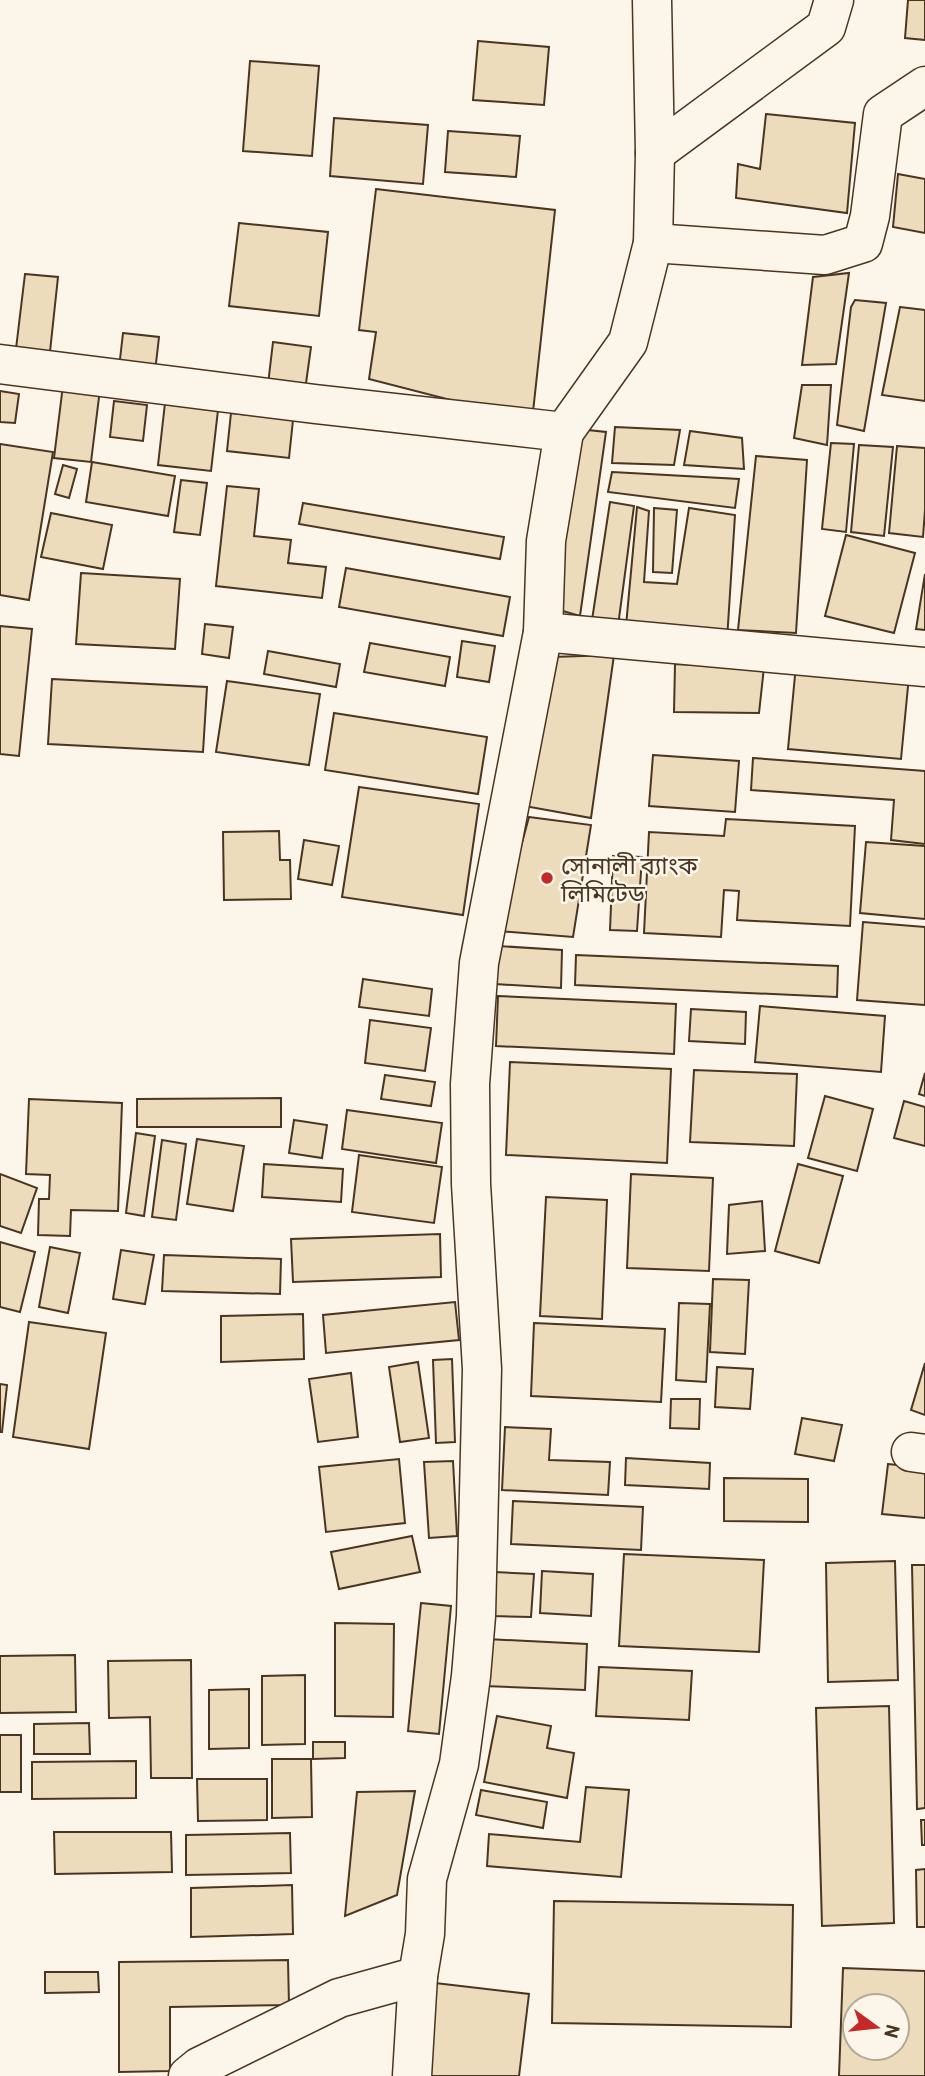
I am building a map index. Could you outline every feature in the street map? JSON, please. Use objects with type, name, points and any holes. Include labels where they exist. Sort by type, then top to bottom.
[{"type":"street","points":[[412,2076],[418,1976],[425,1934],[427,1879],[459,1764],[476,1616],[482,1369],[471,1184],[470,1084],[478,963],[543,632],[546,541],[564,432],[628,342],[653,243],[652,0]]},
{"type":"street","points":[[654,153],[826,27],[834,0]]},
{"type":"street","points":[[653,243],[825,256],[863,243],[870,216],[883,114],[925,86]]},
{"type":"street","points":[[0,364],[564,432]]},
{"type":"street","points":[[543,632],[925,667]]},
{"type":"street","points":[[188,2076],[199,2067],[339,1998],[418,1976]]},
{"type":"building","points":[[908,0],[925,0],[925,40],[905,38]]},
{"type":"building","points":[[478,41],[549,47],[544,105],[473,100]]},
{"type":"building","points":[[250,61],[319,66],[312,156],[243,151]]},
{"type":"building","points":[[766,114],[855,123],[847,213],[736,198],[738,164],[760,169]]},
{"type":"building","points":[[334,118],[428,125],[423,184],[330,176]]},
{"type":"building","points":[[448,131],[520,136],[516,177],[445,172]]},
{"type":"building","points":[[898,174],[925,179],[925,233],[893,227]]},
{"type":"building","points":[[376,189],[555,210],[532,421],[369,379],[376,332],[359,330]]},
{"type":"building","points":[[239,223],[328,232],[319,316],[229,306]]},
{"type":"building","points":[[849,273],[836,364],[802,365],[813,277]]},
{"type":"building","points":[[25,274],[58,277],[49,361],[15,357]]},
{"type":"building","points":[[855,300],[886,303],[864,431],[837,425],[851,307]]},
{"type":"building","points":[[900,307],[925,310],[925,401],[882,395]]},
{"type":"building","points":[[123,333],[159,337],[155,372],[119,368]]},
{"type":"building","points":[[273,342],[311,347],[304,398],[267,393]]},
{"type":"building","points":[[64,377],[101,381],[91,462],[54,458]]},
{"type":"building","points":[[802,385],[831,385],[827,445],[794,438]]},
{"type":"building","points":[[0,391],[19,394],[15,423],[0,422]]},
{"type":"building","points":[[114,401],[147,405],[143,441],[110,437]]},
{"type":"building","points":[[165,403],[218,410],[211,471],[158,465]]},
{"type":"building","points":[[231,413],[293,420],[289,458],[227,451]]},
{"type":"building","points":[[615,427],[680,430],[674,465],[612,463]]},
{"type":"building","points":[[578,429],[606,432],[580,616],[556,609]]},
{"type":"building","points":[[690,431],[742,438],[744,469],[684,465]]},
{"type":"building","points":[[831,443],[854,444],[846,532],[822,529]]},
{"type":"building","points":[[0,444],[53,452],[29,600],[0,595]]},
{"type":"building","points":[[859,445],[893,447],[884,536],[851,532]]},
{"type":"building","points":[[897,446],[925,448],[923,537],[889,533]]},
{"type":"building","points":[[756,456],[807,460],[796,633],[738,630]]},
{"type":"building","points":[[92,462],[175,476],[168,516],[86,502]]},
{"type":"building","points":[[63,465],[77,469],[69,498],[55,494]]},
{"type":"building","points":[[612,472],[739,479],[735,508],[608,492]]},
{"type":"building","points":[[181,480],[207,483],[200,535],[174,532]]},
{"type":"building","points":[[227,486],[259,489],[254,536],[291,540],[288,563],[326,567],[322,598],[216,586]]},
{"type":"building","points":[[610,502],[634,506],[618,626],[592,620]]},
{"type":"building","points":[[303,503],[504,537],[500,559],[299,524]]},
{"type":"building","points":[[637,507],[649,511],[644,582],[677,584],[689,508],[735,515],[727,640],[626,626]]},
{"type":"building","points":[[654,508],[677,510],[672,573],[653,572]]},
{"type":"building","points":[[51,513],[112,525],[103,569],[41,557]]},
{"type":"building","points":[[846,535],[915,553],[894,633],[825,616]]},
{"type":"building","points":[[346,568],[510,597],[503,636],[339,607]]},
{"type":"building","points":[[81,573],[180,579],[175,649],[76,644]]},
{"type":"building","points":[[925,574],[925,630],[916,629]]},
{"type":"building","points":[[205,624],[233,627],[229,658],[202,654]]},
{"type":"building","points":[[0,626],[32,629],[19,756],[0,754]]},
{"type":"building","points":[[462,641],[495,646],[489,682],[457,677]]},
{"type":"building","points":[[370,643],[450,657],[445,686],[364,672]]},
{"type":"building","points":[[268,651],[340,664],[336,687],[264,674]]},
{"type":"building","points":[[614,655],[591,818],[519,805],[551,657]]},
{"type":"building","points":[[675,664],[764,667],[759,713],[674,712]]},
{"type":"building","points":[[796,665],[909,676],[901,759],[788,749]]},
{"type":"building","points":[[52,679],[207,687],[203,752],[48,744]]},
{"type":"building","points":[[227,681],[320,694],[309,765],[216,752]]},
{"type":"building","points":[[334,713],[487,737],[478,794],[325,770]]},
{"type":"building","points":[[653,755],[739,761],[735,812],[649,806]]},
{"type":"building","points":[[753,758],[925,771],[925,844],[891,840],[894,800],[751,790]]},
{"type":"building","points":[[359,787],[479,804],[463,915],[342,897]]},
{"type":"building","name":"সোনালী ব্যাংক লিমিটেড","points":[[529,817],[591,825],[573,937],[498,931]]},
{"type":"building","points":[[726,819],[855,826],[850,926],[737,920],[739,891],[724,890],[721,937],[644,933],[649,832],[724,836]]},
{"type":"building","points":[[279,831],[280,860],[290,860],[291,899],[224,900],[223,832]]},
{"type":"building","points":[[304,840],[339,846],[332,885],[298,879]]},
{"type":"building","points":[[866,842],[925,846],[925,919],[860,913]]},
{"type":"building","points":[[613,856],[642,857],[637,931],[610,930]]},
{"type":"building","points":[[863,922],[925,927],[925,1005],[857,1000]]},
{"type":"building","points":[[498,946],[562,950],[561,988],[495,984]]},
{"type":"building","points":[[576,955],[838,966],[837,997],[575,985]]},
{"type":"building","points":[[363,979],[432,989],[429,1016],[359,1007]]},
{"type":"building","points":[[498,996],[676,1004],[674,1054],[496,1046]]},
{"type":"building","points":[[760,1006],[885,1016],[881,1072],[755,1062]]},
{"type":"building","points":[[691,1009],[746,1012],[745,1044],[689,1041]]},
{"type":"building","points":[[370,1020],[431,1028],[425,1071],[365,1063]]},
{"type":"building","points":[[510,1062],[671,1069],[667,1163],[506,1155]]},
{"type":"building","points":[[694,1070],[797,1074],[794,1146],[690,1142]]},
{"type":"building","points":[[925,1073],[925,1096],[919,1094]]},
{"type":"building","points":[[385,1075],[435,1082],[431,1106],[381,1099]]},
{"type":"building","points":[[825,1096],[873,1109],[857,1171],[808,1158]]},
{"type":"building","points":[[281,1098],[281,1127],[137,1127],[137,1099]]},
{"type":"building","points":[[29,1099],[122,1103],[118,1211],[71,1210],[70,1236],[38,1235],[39,1199],[49,1199],[50,1175],[26,1174]]},
{"type":"building","points":[[904,1101],[925,1107],[925,1146],[894,1138]]},
{"type":"building","points":[[347,1110],[442,1123],[436,1163],[342,1149]]},
{"type":"building","points":[[294,1120],[327,1125],[322,1158],[289,1153]]},
{"type":"building","points":[[136,1133],[155,1136],[144,1216],[126,1213]]},
{"type":"building","points":[[197,1139],[244,1146],[233,1211],[187,1204]]},
{"type":"building","points":[[162,1140],[186,1144],[176,1220],[152,1217]]},
{"type":"building","points":[[359,1155],[442,1167],[434,1223],[352,1212]]},
{"type":"building","points":[[264,1164],[343,1169],[341,1202],[262,1197]]},
{"type":"building","points":[[798,1164],[843,1176],[819,1263],[775,1251]]},
{"type":"building","points":[[0,1174],[37,1188],[21,1233],[0,1226]]},
{"type":"building","points":[[631,1174],[713,1178],[709,1271],[627,1268]]},
{"type":"building","points":[[546,1197],[607,1200],[602,1319],[540,1316]]},
{"type":"building","points":[[762,1201],[765,1251],[727,1254],[729,1205]]},
{"type":"building","points":[[440,1234],[441,1277],[293,1282],[291,1239]]},
{"type":"building","points":[[0,1242],[35,1252],[20,1312],[0,1307]]},
{"type":"building","points":[[50,1247],[80,1253],[68,1313],[39,1307]]},
{"type":"building","points":[[121,1250],[154,1255],[145,1304],[113,1299]]},
{"type":"building","points":[[164,1255],[281,1259],[280,1294],[162,1291]]},
{"type":"building","points":[[713,1279],[749,1280],[745,1354],[710,1352]]},
{"type":"building","points":[[455,1302],[459,1340],[326,1353],[323,1315]]},
{"type":"building","points":[[679,1303],[710,1304],[706,1382],[676,1380]]},
{"type":"building","points":[[303,1314],[304,1359],[221,1362],[221,1316]]},
{"type":"building","points":[[29,1322],[106,1333],[89,1449],[13,1437]]},
{"type":"building","points":[[534,1323],[665,1329],[661,1402],[531,1396]]},
{"type":"building","points":[[452,1359],[455,1442],[436,1443],[433,1360]]},
{"type":"building","points":[[418,1362],[429,1438],[400,1442],[389,1367]]},
{"type":"building","points":[[925,1363],[925,1415],[911,1410]]},
{"type":"building","points":[[717,1367],[753,1369],[750,1409],[715,1407]]},
{"type":"building","points":[[351,1373],[358,1437],[318,1442],[309,1379]]},
{"type":"building","points":[[0,1384],[7,1385],[2,1432],[0,1432]]},
{"type":"building","points":[[671,1399],[700,1399],[699,1429],[670,1428]]},
{"type":"building","points":[[802,1418],[842,1425],[834,1461],[795,1454]]},
{"type":"building","points":[[505,1427],[551,1429],[549,1460],[610,1462],[608,1495],[502,1490]]},
{"type":"building","points":[[626,1458],[710,1463],[709,1489],[625,1485]]},
{"type":"building","points":[[399,1459],[405,1523],[326,1532],[319,1467]]},
{"type":"building","points":[[453,1461],[457,1536],[429,1538],[424,1462]]},
{"type":"building","points":[[888,1464],[925,1468],[925,1518],[882,1514]]},
{"type":"building","points":[[724,1478],[808,1479],[808,1522],[724,1521]]},
{"type":"building","points":[[513,1501],[643,1507],[641,1550],[511,1544]]},
{"type":"building","points":[[412,1536],[420,1572],[339,1589],[331,1552]]},
{"type":"building","points":[[624,1554],[764,1560],[759,1652],[619,1646]]},
{"type":"building","points":[[895,1561],[898,1680],[828,1682],[826,1563]]},
{"type":"building","points":[[912,1565],[925,1565],[925,1808],[917,1809]]},
{"type":"building","points":[[542,1571],[593,1574],[591,1616],[540,1613]]},
{"type":"building","points":[[495,1572],[534,1574],[531,1617],[493,1616]]},
{"type":"building","points":[[421,1603],[451,1606],[439,1734],[408,1731]]},
{"type":"building","points":[[335,1623],[394,1624],[393,1717],[335,1716]]},
{"type":"building","points":[[487,1639],[587,1644],[585,1690],[485,1686]]},
{"type":"building","points":[[75,1655],[76,1712],[0,1713],[0,1656]]},
{"type":"building","points":[[191,1660],[192,1778],[151,1778],[150,1717],[109,1718],[108,1661]]},
{"type":"building","points":[[599,1667],[692,1671],[689,1720],[596,1716]]},
{"type":"building","points":[[305,1675],[305,1744],[262,1745],[262,1676]]},
{"type":"building","points":[[249,1689],[249,1748],[209,1749],[209,1690]]},
{"type":"building","points":[[889,1706],[894,1923],[822,1926],[816,1708]]},
{"type":"building","points":[[497,1716],[551,1726],[547,1748],[574,1753],[567,1798],[484,1782]]},
{"type":"building","points":[[89,1723],[90,1754],[34,1754],[34,1724]]},
{"type":"building","points":[[0,1735],[21,1735],[21,1792],[0,1792]]},
{"type":"building","points":[[313,1742],[345,1742],[345,1758],[313,1759]]},
{"type":"building","points":[[272,1759],[311,1759],[312,1817],[272,1818]]},
{"type":"building","points":[[136,1761],[136,1798],[32,1799],[32,1762]]},
{"type":"building","points":[[197,1779],[267,1779],[267,1820],[198,1821]]},
{"type":"building","points":[[586,1787],[629,1790],[621,1877],[487,1866],[489,1834],[580,1842]]},
{"type":"building","points":[[481,1790],[547,1802],[543,1828],[476,1815]]},
{"type":"building","points":[[415,1791],[397,1895],[345,1916],[357,1792]]},
{"type":"building","points":[[921,1820],[925,1820],[925,1845],[922,1845]]},
{"type":"building","points":[[54,1832],[171,1832],[172,1872],[55,1874]]},
{"type":"building","points":[[290,1833],[291,1873],[186,1875],[186,1835]]},
{"type":"building","points":[[925,1869],[925,1927],[917,1927],[916,1870]]},
{"type":"building","points":[[292,1885],[293,1934],[191,1937],[191,1888]]},
{"type":"building","points":[[554,1901],[793,1905],[791,2027],[552,2023]]},
{"type":"building","points":[[288,1960],[289,2005],[170,2007],[170,2071],[119,2072],[119,1962]]},
{"type":"building","points":[[843,1968],[925,1971],[925,2076],[839,2076],[841,2022],[841,2062],[911,2062],[911,1992],[842,1992]]},
{"type":"building","points":[[45,1972],[98,1972],[99,1992],[45,1993]]},
{"type":"building","points":[[435,1983],[529,1994],[519,2076],[424,2076]]},
{"type":"place","name":"সোনালী ব্যাংক লিমিটেড","points":[[547,878]]}]
